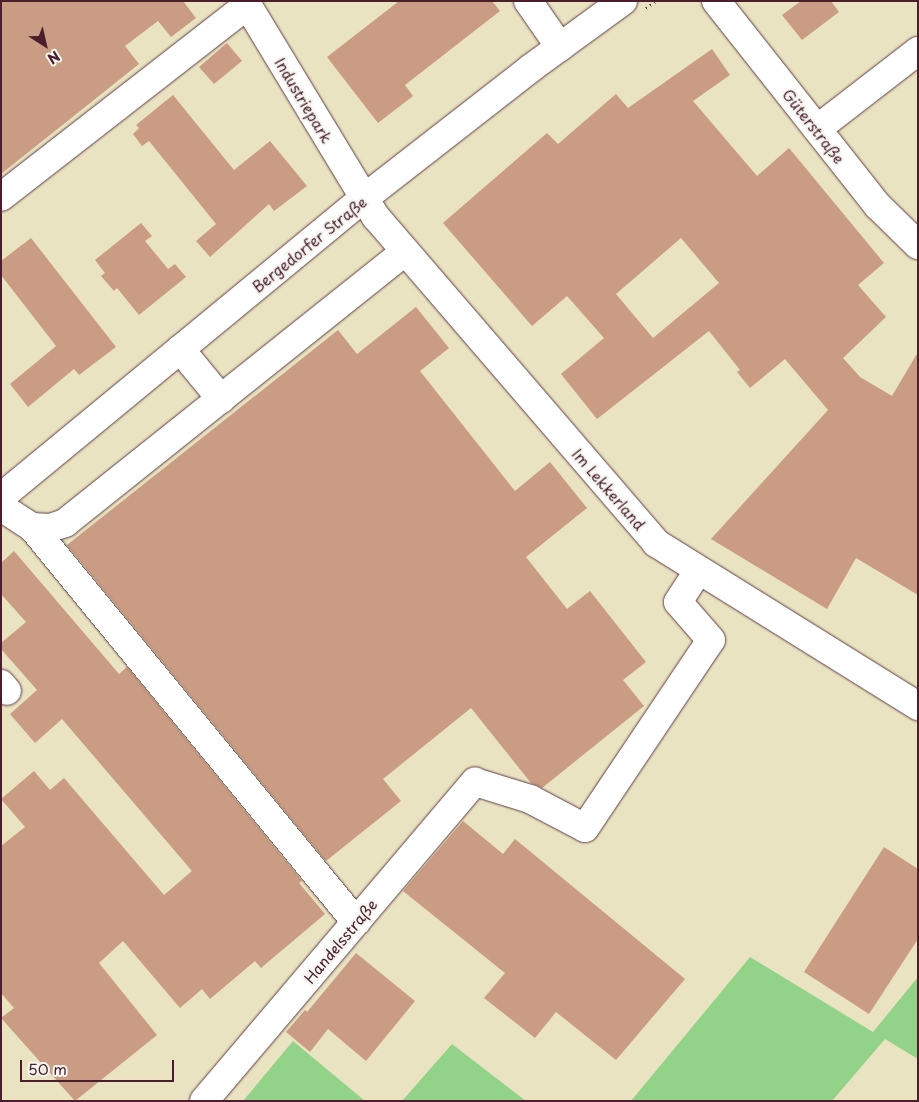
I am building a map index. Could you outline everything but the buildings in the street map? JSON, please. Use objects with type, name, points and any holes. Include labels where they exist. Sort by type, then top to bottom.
[{"type":"street","points":[[528,1],[560,47]]},
{"type":"street","name":"Bergedorfer Straße","points":[[1,497],[363,199],[560,47],[624,1]]},
{"type":"street","name":"Güterstraße","points":[[716,1],[878,206],[918,245]]},
{"type":"street","points":[[1,196],[246,3]]},
{"type":"street","name":"Industriepark","points":[[246,3],[363,199]]},
{"type":"street","points":[[817,129],[918,51]]},
{"type":"street","name":"Im Lekkerland","points":[[363,199],[405,252],[656,543],[918,706]]},
{"type":"street","points":[[32,527],[50,528],[65,524],[405,252]]},
{"type":"street","points":[[180,349],[221,399]]},
{"type":"street","points":[[1,507],[32,527],[356,922]]},
{"type":"street","name":"Handelsstraße","points":[[204,1101],[475,782],[530,799],[585,828],[711,640],[678,602],[700,570]]},
{"type":"green space","points":[[750,957],[873,1032],[918,977],[918,1059],[885,1039],[832,1101],[631,1101]]},
{"type":"green space","points":[[293,1041],[365,1101],[243,1101]]},
{"type":"green space","points":[[452,1044],[526,1101],[402,1101]]}]
